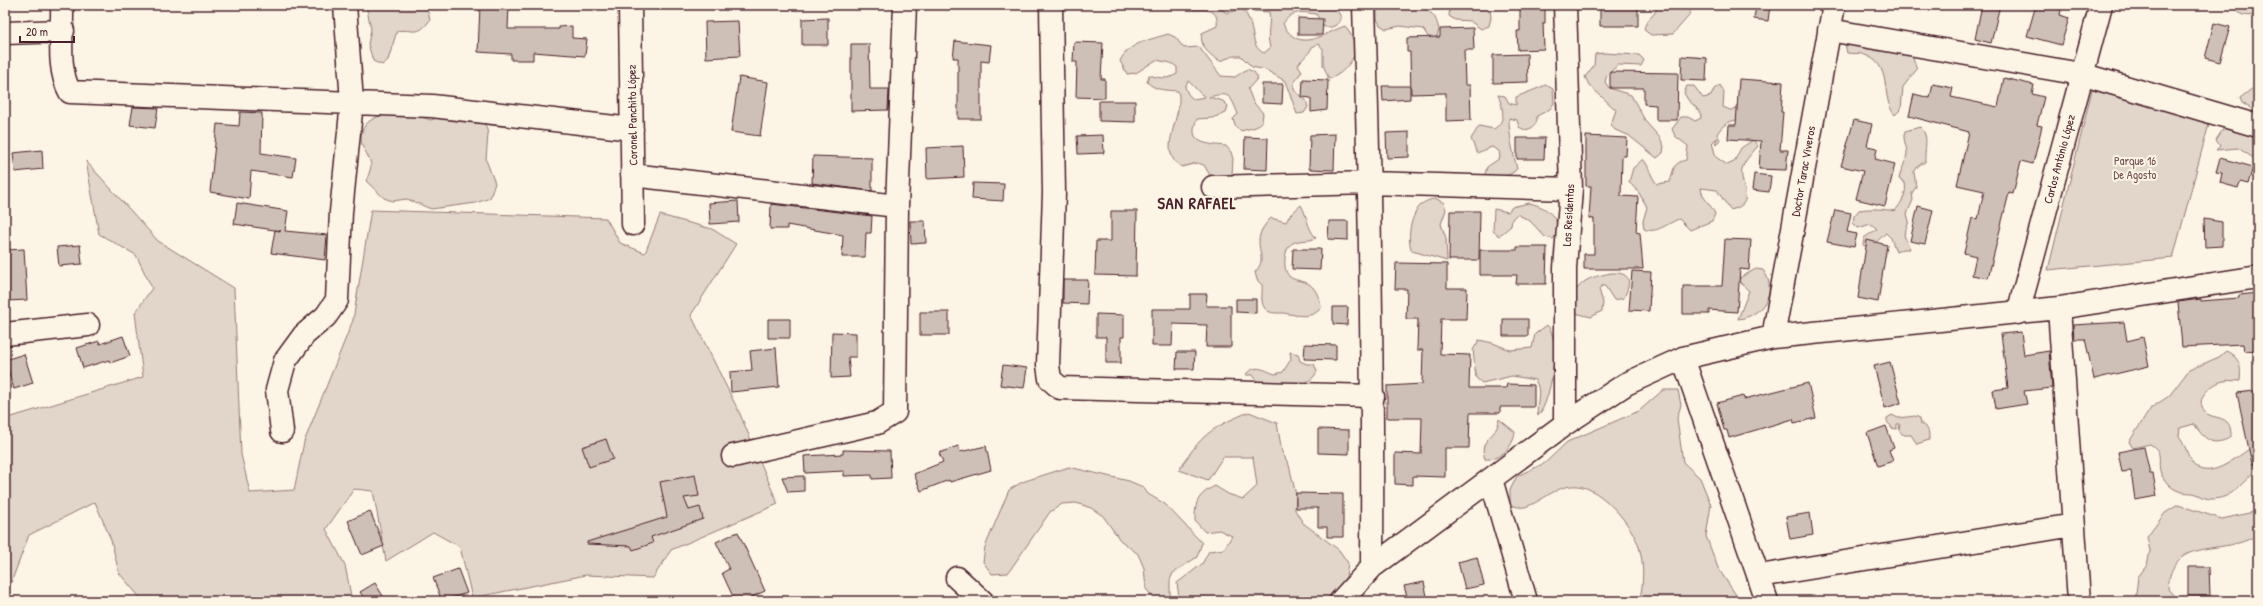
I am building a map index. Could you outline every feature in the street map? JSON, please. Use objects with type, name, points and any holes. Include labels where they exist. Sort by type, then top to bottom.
[{"type":"street","points":[[62,5],[64,81],[70,92],[432,106],[632,130]]},
{"type":"street","points":[[282,431],[277,390],[285,361],[304,335],[326,316],[337,300],[341,212],[352,102],[345,5]]},
{"type":"street","name":"Coronel Panchito López","points":[[630,5],[633,224]]},
{"type":"street","points":[[732,456],[877,423],[894,412],[897,206],[905,5]]},
{"type":"street","points":[[1051,5],[1054,193],[1048,365],[1050,379],[1060,388],[1373,396]]},
{"type":"street","points":[[1364,5],[1370,183],[1373,396],[1372,567]]},
{"type":"street","name":"Las Residentas","points":[[1564,424],[1565,268],[1571,189],[1565,5]]},
{"type":"street","name":"Doctor Tarac Viveros","points":[[1773,337],[1834,5]]},
{"type":"street","name":"Carlos António López","points":[[2018,313],[2081,74],[2101,5]]},
{"type":"street","points":[[1829,30],[2081,74],[2258,126]]},
{"type":"street","points":[[5,34],[63,31]]},
{"type":"street","points":[[632,175],[897,206]]},
{"type":"street","points":[[1213,187],[1370,183],[1571,189]]},
{"type":"street","points":[[1341,601],[1372,567],[1564,424],[1626,384],[1683,358],[1773,337],[2059,308],[2258,277]]},
{"type":"street","points":[[2059,308],[2079,601]]},
{"type":"street","points":[[5,334],[88,325]]},
{"type":"street","points":[[1683,358],[1767,601]]},
{"type":"street","points":[[1491,479],[1526,601]]},
{"type":"street","points":[[1759,576],[2074,525]]},
{"type":"street","points":[[957,578],[982,601]]},
{"type":"green space","points":[[1399,4],[1414,6],[1428,11],[1434,16],[1437,22],[1439,30],[1437,36],[1431,41],[1423,29],[1400,26],[1386,29],[1380,25],[1377,19],[1377,5]]},
{"type":"green space","points":[[366,5],[423,5],[428,12],[430,20],[426,26],[418,31],[397,31],[388,60],[382,65],[373,61],[368,44],[371,29]]},
{"type":"green space","points":[[1215,5],[1227,13],[1242,9],[1250,21],[1256,45],[1259,50],[1264,53],[1270,48],[1268,38],[1269,12],[1254,11],[1247,5],[1334,5],[1341,17],[1338,24],[1332,27],[1324,27],[1316,14],[1306,13],[1293,14],[1286,19],[1283,24],[1289,33],[1296,38],[1304,40],[1320,37],[1345,26],[1355,46],[1353,57],[1351,62],[1343,71],[1329,79],[1323,65],[1323,49],[1319,44],[1312,47],[1298,65],[1302,71],[1294,83],[1294,90],[1306,100],[1308,107],[1304,113],[1297,114],[1285,81],[1266,70],[1252,67],[1241,56],[1234,56],[1220,61],[1206,50],[1203,46],[1201,38],[1202,33],[1217,26],[1216,16],[1211,11],[1194,10],[1190,6]]},
{"type":"green space","points":[[1450,5],[1483,6],[1490,10],[1491,18],[1489,26],[1481,29],[1470,21],[1455,20],[1449,16]]},
{"type":"green space","points":[[1658,5],[1693,5],[1688,17],[1673,34],[1651,35],[1644,30],[1646,23],[1657,9]]},
{"type":"green space","points":[[2234,5],[2258,5],[2258,16],[2243,15],[2238,12]]},
{"type":"green space","points":[[1168,34],[1175,37],[1184,48],[1199,47],[1221,76],[1235,77],[1247,69],[1254,72],[1258,78],[1248,89],[1253,102],[1263,113],[1262,122],[1256,127],[1241,131],[1235,126],[1233,119],[1238,114],[1233,102],[1228,96],[1221,95],[1209,97],[1223,101],[1228,106],[1226,113],[1212,118],[1197,119],[1194,127],[1196,138],[1200,141],[1226,146],[1231,152],[1233,159],[1232,174],[1227,180],[1212,179],[1204,165],[1197,163],[1182,167],[1174,160],[1170,143],[1178,111],[1178,91],[1158,89],[1147,82],[1149,75],[1163,78],[1177,74],[1177,67],[1171,63],[1156,60],[1136,73],[1127,74],[1120,61],[1134,46],[1147,40]],"holes":[[[1188,81],[1200,94],[1205,97],[1193,99],[1188,94],[1185,87]]]},
{"type":"green space","points":[[1853,42],[1912,55],[1917,69],[1903,87],[1901,109],[1895,115],[1890,108],[1883,73],[1879,65],[1872,59],[1862,54],[1847,53],[1845,44]]},
{"type":"green space","points":[[1604,53],[1639,55],[1644,60],[1641,66],[1618,65],[1607,75],[1605,82],[1609,88],[1631,95],[1646,122],[1660,138],[1664,146],[1663,153],[1657,158],[1628,135],[1615,130],[1611,124],[1616,110],[1589,85],[1585,77],[1594,65],[1595,54]]},
{"type":"green space","points":[[1546,85],[1553,89],[1554,103],[1550,109],[1537,116],[1534,126],[1525,130],[1519,127],[1517,120],[1509,118],[1510,137],[1517,169],[1508,175],[1490,178],[1485,174],[1487,167],[1500,158],[1499,151],[1492,147],[1477,153],[1471,139],[1479,126],[1494,129],[1501,122],[1503,114],[1498,95],[1505,96],[1509,103],[1516,105],[1516,97]]},
{"type":"green space","points":[[1720,85],[1724,92],[1723,107],[1730,110],[1737,109],[1744,111],[1741,120],[1734,120],[1727,123],[1717,134],[1720,140],[1715,145],[1717,138],[1712,143],[1716,157],[1727,165],[1734,162],[1741,148],[1753,140],[1758,146],[1743,166],[1742,179],[1745,192],[1744,203],[1739,207],[1730,210],[1717,190],[1701,188],[1703,195],[1715,214],[1712,221],[1690,230],[1679,219],[1662,228],[1653,230],[1644,229],[1643,221],[1647,207],[1639,193],[1629,182],[1633,168],[1643,159],[1657,184],[1670,182],[1676,165],[1681,161],[1686,160],[1688,146],[1675,136],[1672,129],[1681,117],[1688,117],[1695,121],[1701,118],[1700,111],[1688,100],[1684,93],[1687,86],[1694,86],[1703,98],[1711,96],[1714,89]]},
{"type":"green space","points":[[2253,88],[2258,89],[2258,113],[2242,103],[2240,98]]},
{"type":"green space","name":"Parque 16 De Agosto","points":[[2092,90],[2210,120],[2173,258],[2048,270]]},
{"type":"green space","points":[[409,113],[431,120],[439,117],[482,120],[486,126],[488,134],[486,160],[495,183],[490,198],[476,203],[431,209],[407,199],[392,201],[384,198],[366,181],[371,163],[361,140],[362,131],[371,120],[378,117]]},
{"type":"green space","points":[[2225,126],[2258,134],[2258,161],[2238,148],[2216,150],[2220,146],[2216,140]]},
{"type":"green space","points":[[1920,127],[1926,138],[1925,162],[1919,165],[1914,172],[1916,187],[1912,193],[1913,200],[1907,214],[1909,221],[1904,235],[1910,249],[1903,249],[1896,252],[1891,238],[1886,233],[1870,248],[1863,245],[1864,238],[1877,229],[1871,224],[1858,228],[1853,223],[1854,216],[1859,210],[1877,209],[1895,211],[1898,208],[1905,191],[1905,183],[1899,179],[1907,154],[1904,137],[1905,131]]},
{"type":"green space","points":[[86,161],[158,241],[234,288],[241,454],[250,493],[294,490],[304,442],[353,320],[371,210],[606,218],[620,243],[645,253],[660,215],[712,229],[736,244],[691,315],[740,414],[778,504],[671,550],[653,578],[586,575],[472,598],[460,547],[433,532],[386,561],[373,491],[354,489],[326,529],[345,565],[352,601],[143,601],[119,573],[111,540],[95,502],[29,535],[9,588],[7,601],[5,601],[5,419],[143,377],[135,313],[152,288],[136,255],[99,234]]},
{"type":"green space","points":[[1437,199],[1444,203],[1446,210],[1441,224],[1446,238],[1447,261],[1412,251],[1409,240],[1412,220],[1418,208],[1430,200]]},
{"type":"green space","points":[[1529,203],[1545,209],[1553,217],[1558,227],[1558,233],[1553,239],[1545,237],[1530,221],[1517,214],[1512,219],[1511,226],[1499,236],[1493,231],[1494,209],[1508,212],[1512,207]]},
{"type":"green space","points":[[1301,205],[1310,229],[1316,238],[1296,242],[1290,245],[1286,253],[1285,268],[1291,278],[1307,283],[1313,287],[1319,297],[1321,308],[1313,314],[1304,316],[1270,312],[1263,305],[1262,285],[1257,280],[1255,272],[1260,266],[1261,260],[1259,242],[1260,235],[1271,218],[1286,222],[1290,215]]},
{"type":"green space","points":[[1756,269],[1763,270],[1768,278],[1769,286],[1766,302],[1754,313],[1747,317],[1738,319],[1749,291],[1739,281],[1741,277]]},
{"type":"green space","points":[[1611,273],[1623,274],[1628,279],[1628,287],[1624,298],[1614,300],[1605,286],[1602,286],[1599,289],[1603,303],[1602,311],[1591,317],[1575,313],[1570,301],[1578,288],[1591,278]]},
{"type":"green space","points":[[1547,325],[1554,343],[1553,370],[1547,397],[1538,416],[1537,407],[1539,393],[1535,380],[1512,376],[1482,383],[1476,378],[1473,350],[1479,340],[1493,343],[1510,350],[1532,348],[1535,334]]},
{"type":"green space","points":[[2226,351],[2235,357],[2239,363],[2240,381],[2219,382],[2206,392],[2201,402],[2202,407],[2207,414],[2227,422],[2230,427],[2231,437],[2219,442],[2214,442],[2205,438],[2194,424],[2180,428],[2179,436],[2189,457],[2200,469],[2217,469],[2258,444],[2258,468],[2231,493],[2218,498],[2208,499],[2195,494],[2179,491],[2171,487],[2160,471],[2159,455],[2155,447],[2150,444],[2133,448],[2129,442],[2151,408],[2169,396],[2189,370],[2219,357]]},
{"type":"green space","points":[[1290,352],[1298,354],[1300,361],[1307,364],[1314,364],[1317,371],[1311,379],[1304,383],[1281,383],[1261,387],[1253,375],[1245,375],[1249,371],[1256,368],[1260,368],[1275,374],[1283,372],[1291,359]]},
{"type":"green space","points":[[1663,390],[1678,390],[1681,405],[1677,418],[1683,462],[1700,478],[1711,505],[1706,536],[1718,568],[1740,601],[1639,601],[1643,581],[1643,567],[1641,553],[1636,538],[1615,509],[1596,493],[1587,488],[1570,486],[1557,490],[1525,507],[1510,505],[1510,490],[1517,476],[1545,463],[1567,442],[1639,411]]},
{"type":"green space","points":[[1249,412],[1277,423],[1282,452],[1289,465],[1296,495],[1295,510],[1303,523],[1339,550],[1348,563],[1346,577],[1328,601],[1182,601],[1179,598],[1177,583],[1202,564],[1209,551],[1224,549],[1232,536],[1219,530],[1205,532],[1195,521],[1198,500],[1204,493],[1215,486],[1228,494],[1243,499],[1257,486],[1253,457],[1223,457],[1208,480],[1179,470],[1194,448],[1208,434],[1225,423]]},
{"type":"green space","points":[[1892,415],[1898,418],[1915,416],[1920,418],[1921,424],[1928,430],[1929,440],[1917,444],[1911,435],[1903,435],[1899,430],[1900,424],[1897,424],[1897,429],[1891,428],[1887,422],[1887,418]]},
{"type":"green space","points":[[1499,419],[1515,432],[1514,437],[1505,452],[1496,458],[1485,459],[1483,452],[1484,447],[1498,425]]},
{"type":"green space","points":[[1069,467],[1129,481],[1143,487],[1148,494],[1165,504],[1202,543],[1197,557],[1173,573],[1170,580],[1170,601],[1156,601],[1146,589],[1144,568],[1138,554],[1120,540],[1103,516],[1091,508],[1076,503],[1062,504],[1050,512],[1008,573],[992,574],[983,562],[985,547],[1009,490],[1022,482]]},
{"type":"green space","points":[[2178,505],[2222,519],[2258,511],[2258,534],[2245,541],[2189,553],[2179,560],[2171,572],[2168,589],[2178,601],[2135,601],[2138,577],[2147,565],[2150,551],[2147,537],[2165,513]]},
{"type":"building","points":[[480,5],[509,5],[508,29],[559,29],[559,27],[572,26],[572,38],[587,39],[585,56],[533,52],[533,60],[511,60],[511,54],[478,52]]},
{"type":"building","points":[[1600,5],[1638,5],[1638,26],[1600,26]]},
{"type":"building","points":[[1756,5],[1770,5],[1768,21],[1754,19]]},
{"type":"building","points":[[1982,5],[2000,5],[1991,43],[1975,39]]},
{"type":"building","points":[[2036,5],[2062,5],[2060,15],[2069,18],[2061,45],[2027,36]]},
{"type":"building","points":[[1545,7],[1545,23],[1543,23],[1544,49],[1518,50],[1517,31],[1520,31],[1520,8]]},
{"type":"building","points":[[828,18],[828,45],[802,45],[802,19]]},
{"type":"building","points":[[1298,18],[1323,19],[1322,35],[1298,35]]},
{"type":"building","points":[[738,21],[740,56],[706,58],[705,22]]},
{"type":"building","points":[[2214,23],[2230,27],[2220,62],[2205,58]]},
{"type":"building","points":[[1473,28],[1474,50],[1464,50],[1465,85],[1470,85],[1471,120],[1446,121],[1446,93],[1411,94],[1410,52],[1407,52],[1407,38],[1440,37],[1440,29]]},
{"type":"building","points":[[955,41],[991,45],[989,62],[981,61],[981,119],[958,119],[958,58],[953,58]]},
{"type":"building","points":[[1074,42],[1103,43],[1101,79],[1105,79],[1105,98],[1076,97],[1077,62],[1073,62]]},
{"type":"building","points":[[851,44],[869,44],[870,89],[889,89],[888,110],[851,111]]},
{"type":"building","points":[[1527,54],[1528,82],[1493,83],[1493,55]]},
{"type":"building","points":[[1682,56],[1707,58],[1706,81],[1681,80]]},
{"type":"building","points":[[1610,72],[1678,73],[1677,120],[1656,120],[1656,105],[1644,104],[1644,88],[1610,88]]},
{"type":"building","points":[[739,77],[768,82],[760,136],[731,132]]},
{"type":"building","points":[[2004,78],[2034,85],[2032,94],[2044,97],[2037,125],[2042,126],[2033,164],[2021,161],[2013,194],[2009,193],[1988,278],[1972,275],[1976,256],[1964,253],[1972,218],[1978,219],[1984,191],[1957,185],[1969,132],[1909,116],[1914,94],[1930,98],[1933,84],[1953,88],[1951,97],[1998,107]]},
{"type":"building","points":[[1303,79],[1328,80],[1327,110],[1311,112],[1311,98],[1302,97]]},
{"type":"building","points":[[1739,79],[1783,82],[1781,112],[1783,112],[1780,150],[1788,150],[1786,170],[1759,169],[1761,141],[1728,139],[1729,125],[1736,125]]},
{"type":"building","points":[[1262,84],[1283,84],[1282,104],[1262,103]]},
{"type":"building","points":[[1382,86],[1410,86],[1410,99],[1383,101]]},
{"type":"building","points":[[1099,101],[1135,101],[1135,122],[1099,121]]},
{"type":"building","points":[[133,107],[158,108],[155,128],[130,125]]},
{"type":"building","points":[[240,112],[262,113],[261,153],[296,158],[293,177],[251,171],[249,199],[210,192],[217,124],[239,126]]},
{"type":"building","points":[[1854,120],[1872,124],[1867,146],[1877,148],[1875,159],[1895,164],[1885,206],[1856,199],[1863,171],[1841,166]]},
{"type":"building","points":[[1409,132],[1409,157],[1387,158],[1386,133]]},
{"type":"building","points":[[1335,134],[1334,170],[1309,169],[1310,135]]},
{"type":"building","points":[[1103,135],[1104,153],[1078,154],[1077,136]]},
{"type":"building","points":[[1586,136],[1627,138],[1626,156],[1622,156],[1621,196],[1638,197],[1636,232],[1640,233],[1643,269],[1584,269],[1584,254],[1594,254],[1594,219],[1589,218],[1591,186],[1586,186]]},
{"type":"building","points":[[1245,137],[1268,138],[1267,170],[1244,169]]},
{"type":"building","points":[[1517,138],[1545,138],[1544,159],[1517,159]]},
{"type":"building","points":[[963,146],[964,177],[927,179],[926,148]]},
{"type":"building","points":[[42,150],[43,169],[15,172],[13,153]]},
{"type":"building","points":[[813,156],[872,158],[872,191],[812,183]]},
{"type":"building","points":[[2220,158],[2253,167],[2248,184],[2240,182],[2238,188],[2220,183],[2222,173],[2216,172]]},
{"type":"building","points":[[1754,174],[1771,176],[1769,192],[1752,190]]},
{"type":"building","points":[[973,183],[1004,184],[1003,201],[972,199]]},
{"type":"building","points":[[738,201],[739,222],[710,224],[709,203]]},
{"type":"building","points":[[237,203],[288,211],[285,231],[327,235],[325,260],[271,253],[275,230],[234,224]]},
{"type":"building","points":[[771,204],[872,216],[871,233],[866,233],[865,257],[842,257],[843,235],[787,225],[787,229],[770,229]]},
{"type":"building","points":[[1918,206],[1933,210],[1925,244],[1910,241]]},
{"type":"building","points":[[1835,210],[1851,213],[1847,232],[1857,234],[1854,247],[1827,242]]},
{"type":"building","points":[[1111,211],[1137,211],[1136,276],[1095,275],[1096,241],[1111,241]]},
{"type":"building","points":[[1450,211],[1480,211],[1479,260],[1449,260]]},
{"type":"building","points":[[2204,219],[2222,222],[2222,246],[2205,247]]},
{"type":"building","points":[[910,221],[925,221],[926,243],[911,244]]},
{"type":"building","points":[[1329,221],[1348,221],[1348,240],[1328,239]]},
{"type":"building","points":[[1725,239],[1751,240],[1749,270],[1740,269],[1737,312],[1709,310],[1709,314],[1683,314],[1683,286],[1722,286]]},
{"type":"building","points":[[1867,240],[1887,245],[1878,302],[1858,298]]},
{"type":"building","points":[[80,245],[82,264],[59,266],[57,247]]},
{"type":"building","points":[[1517,247],[1547,247],[1546,284],[1516,284],[1517,275],[1480,275],[1480,250],[1517,250]]},
{"type":"building","points":[[24,249],[27,300],[8,301],[5,250]]},
{"type":"building","points":[[1293,249],[1321,249],[1320,270],[1292,269]]},
{"type":"building","points":[[1396,263],[1447,264],[1447,288],[1467,288],[1466,319],[1441,319],[1440,354],[1470,355],[1469,388],[1506,388],[1507,384],[1534,385],[1534,407],[1500,407],[1500,413],[1470,413],[1469,448],[1445,448],[1445,477],[1413,476],[1413,485],[1395,484],[1395,453],[1421,454],[1422,418],[1387,418],[1387,386],[1422,384],[1423,350],[1417,350],[1418,319],[1406,319],[1407,289],[1395,289]]},
{"type":"building","points":[[1632,271],[1651,272],[1649,311],[1629,310]]},
{"type":"building","points":[[1063,280],[1088,280],[1087,304],[1063,303]]},
{"type":"building","points":[[2258,293],[2258,350],[2244,351],[2243,344],[2182,347],[2178,302],[2201,299],[2201,301],[2239,298],[2239,295]]},
{"type":"building","points":[[1190,294],[1207,294],[1206,306],[1231,306],[1231,347],[1206,347],[1207,325],[1173,324],[1172,346],[1152,346],[1152,309],[1190,309]]},
{"type":"building","points":[[1236,299],[1256,299],[1256,313],[1236,312]]},
{"type":"building","points":[[1333,307],[1348,307],[1347,325],[1333,324]]},
{"type":"building","points":[[920,312],[949,312],[949,335],[920,335]]},
{"type":"building","points":[[1096,314],[1124,315],[1124,337],[1121,337],[1121,363],[1106,363],[1106,337],[1096,337]]},
{"type":"building","points":[[768,319],[790,319],[790,338],[768,338]]},
{"type":"building","points":[[1503,319],[1528,319],[1528,336],[1503,336]]},
{"type":"building","points":[[2124,322],[2127,341],[2143,337],[2149,366],[2094,379],[2085,339],[2074,339],[2073,325]]},
{"type":"building","points":[[832,332],[856,333],[856,357],[848,357],[850,377],[831,378]]},
{"type":"building","points":[[2021,332],[2024,355],[2049,351],[2052,388],[2024,391],[2027,404],[1996,409],[1993,390],[2008,388],[2001,334]]},
{"type":"building","points":[[123,336],[130,356],[110,363],[109,360],[83,368],[77,348],[99,341],[100,344]]},
{"type":"building","points":[[1305,344],[1336,345],[1336,360],[1304,359]]},
{"type":"building","points":[[776,348],[779,387],[731,392],[730,372],[752,370],[750,351]]},
{"type":"building","points":[[1177,352],[1195,352],[1194,369],[1176,369]]},
{"type":"building","points":[[24,354],[33,383],[14,389],[5,360]]},
{"type":"building","points":[[1890,362],[1901,403],[1885,408],[1874,366]]},
{"type":"building","points":[[1003,365],[1027,368],[1024,388],[1000,385]]},
{"type":"building","points":[[1808,383],[1816,418],[1794,423],[1793,419],[1729,438],[1727,430],[1724,430],[1717,403],[1743,396],[1744,399]]},
{"type":"building","points":[[2254,391],[2258,422],[2258,463],[2252,464],[2237,393]]},
{"type":"building","points":[[1886,426],[1894,448],[1889,450],[1893,461],[1878,466],[1867,433]]},
{"type":"building","points":[[1318,429],[1349,430],[1349,454],[1318,453]]},
{"type":"building","points":[[606,439],[613,459],[589,467],[582,447]]},
{"type":"building","points":[[958,446],[960,452],[986,446],[991,470],[950,482],[949,480],[921,491],[914,474],[943,462],[939,453]]},
{"type":"building","points":[[2144,447],[2150,474],[2153,474],[2157,496],[2135,500],[2131,471],[2122,472],[2118,452]]},
{"type":"building","points":[[843,450],[890,451],[891,478],[872,479],[872,475],[844,476],[844,471],[805,473],[804,456],[843,454]]},
{"type":"building","points":[[695,475],[699,496],[684,498],[689,510],[700,507],[703,519],[651,537],[653,543],[633,550],[631,546],[587,544],[587,542],[667,517],[660,482]]},
{"type":"building","points":[[804,476],[804,491],[788,492],[782,477]]},
{"type":"building","points":[[1296,493],[1343,494],[1343,537],[1327,537],[1327,527],[1318,527],[1318,508],[1296,508]]},
{"type":"building","points":[[370,511],[384,546],[362,555],[348,521]]},
{"type":"building","points":[[1810,513],[1813,535],[1790,539],[1786,517]]},
{"type":"building","points":[[738,532],[765,591],[743,601],[735,601],[722,573],[729,569],[716,542]]},
{"type":"building","points":[[1477,557],[1484,585],[1465,589],[1458,562]]},
{"type":"building","points":[[2188,567],[2209,567],[2210,596],[2188,596]]},
{"type":"building","points":[[458,569],[467,593],[442,601],[433,578]]},
{"type":"building","points":[[1424,582],[1428,601],[1408,601],[1404,586]]},
{"type":"building","points":[[375,583],[386,601],[366,601],[360,592]]},
{"type":"district","name":"SAN RAFAEL","points":[[1197,203]]}]
